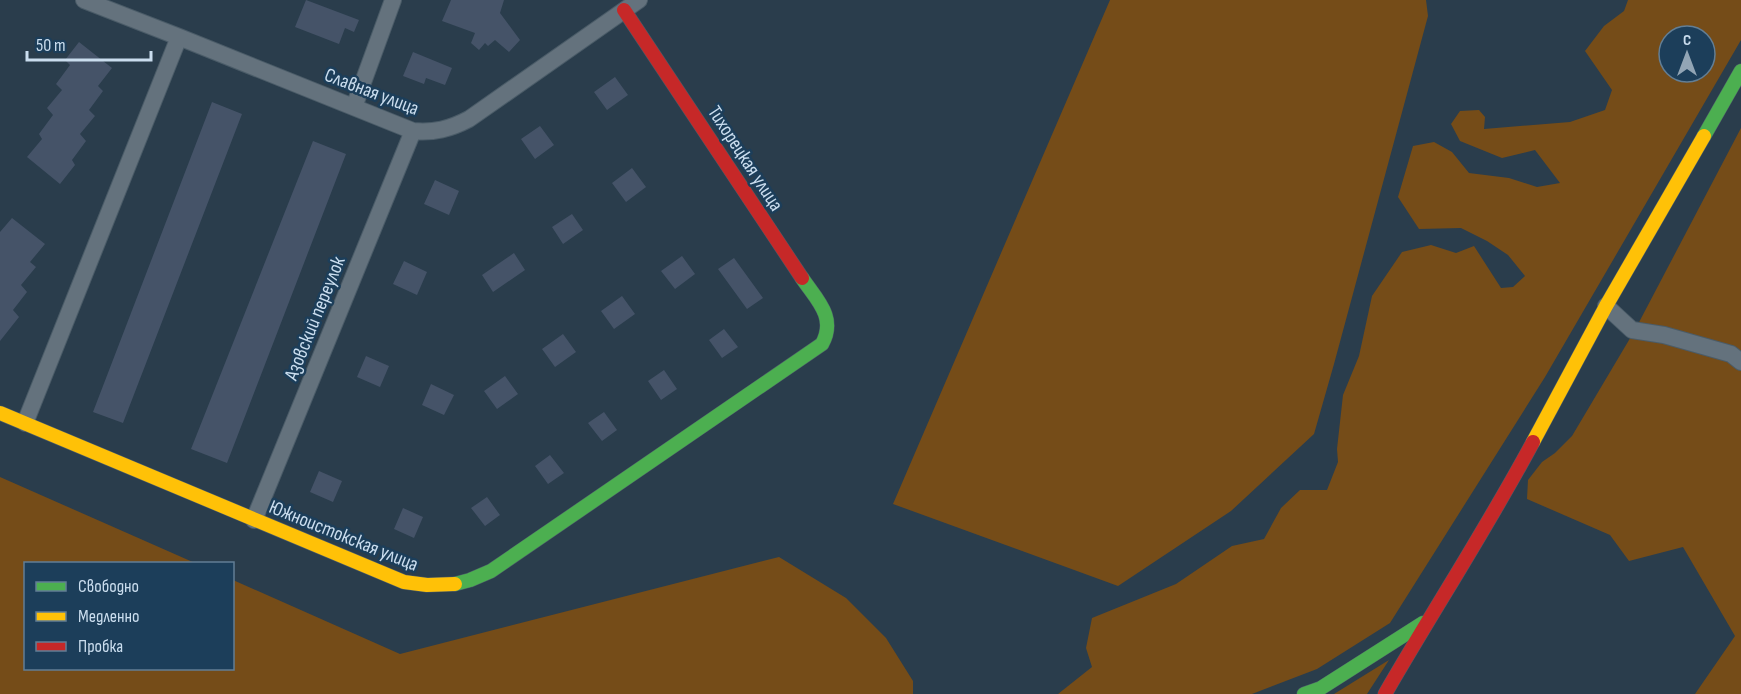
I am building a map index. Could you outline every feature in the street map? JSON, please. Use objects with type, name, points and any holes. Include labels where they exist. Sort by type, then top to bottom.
[{"type":"street","name":"Славная улица","points":[[84,0],[413,131],[424,132],[447,129],[469,119],[639,0]]},
{"type":"street","points":[[354,107],[393,0]]},
{"type":"street","name":"Тихорецкая улица","points":[[624,10],[826,314],[828,330]]},
{"type":"street","points":[[25,423],[179,37]]},
{"type":"street","points":[[1385,694],[1427,621],[1503,499],[1606,306],[1741,71]]},
{"type":"street","name":"Азовский переулок","points":[[254,520],[413,131]]},
{"type":"street","points":[[1606,306],[1632,330],[1664,335],[1731,354],[1741,362]]},
{"type":"street","name":"Южноистокская улица","points":[[0,413],[404,582],[422,586],[441,586],[477,579],[491,571],[822,344],[828,330]]},
{"type":"street","points":[[1304,694],[1321,688],[1427,621]]},
{"type":"shaded area","points":[[1110,0],[1426,0],[1428,16],[1314,434],[1231,511],[1118,586],[893,504]]},
{"type":"shaded area","points":[[1628,0],[1741,0],[1741,40],[1717,81],[1717,24],[1657,24],[1657,84],[1715,84],[1545,377],[1390,623],[1317,669],[1252,694],[1058,694],[1092,667],[1086,648],[1092,618],[1176,584],[1232,546],[1264,539],[1281,508],[1300,490],[1327,490],[1338,462],[1337,449],[1343,395],[1359,356],[1372,296],[1402,252],[1431,245],[1456,253],[1474,246],[1501,288],[1513,287],[1525,276],[1508,255],[1461,228],[1419,229],[1398,197],[1413,146],[1434,142],[1452,152],[1469,173],[1509,178],[1537,187],[1560,183],[1535,150],[1502,158],[1460,141],[1451,124],[1460,111],[1479,110],[1485,117],[1484,129],[1570,122],[1605,110],[1612,90],[1585,51],[1604,26],[1624,11]]},
{"type":"shaded area","points":[[1741,128],[1741,357],[1636,328]]},
{"type":"shaded area","points":[[1632,335],[1731,360],[1741,367],[1741,694],[1695,694],[1735,636],[1683,547],[1629,561],[1610,535],[1527,499],[1528,480],[1542,462],[1572,436]]},
{"type":"shaded area","points":[[0,477],[193,562],[24,562],[24,670],[234,670],[234,580],[400,654],[779,557],[846,598],[886,638],[913,681],[913,694],[0,694]]},
{"type":"shaded area","points":[[1389,660],[1367,694],[1334,694]]},
{"type":"building","points":[[306,0],[359,20],[354,32],[345,28],[339,44],[295,27]]},
{"type":"building","points":[[451,0],[504,0],[500,13],[520,40],[509,52],[495,40],[488,46],[485,43],[479,50],[471,43],[475,33],[442,21]]},
{"type":"building","points":[[79,42],[112,68],[98,86],[103,91],[89,110],[95,116],[80,134],[86,141],[72,160],[75,165],[60,184],[27,157],[42,139],[39,134],[53,115],[47,108],[62,90],[56,84],[70,65],[65,60]]},
{"type":"building","points":[[413,52],[452,68],[445,85],[426,78],[424,84],[403,76]]},
{"type":"building","points":[[615,77],[628,95],[607,110],[594,92]]},
{"type":"building","points":[[212,102],[242,114],[123,423],[93,412]]},
{"type":"building","points":[[540,126],[554,145],[535,159],[521,139]]},
{"type":"building","points":[[313,141],[346,154],[227,463],[191,449]]},
{"type":"building","points":[[632,168],[646,187],[626,202],[612,183]]},
{"type":"building","points":[[435,180],[459,191],[449,215],[424,204]]},
{"type":"building","points":[[572,214],[583,230],[563,244],[552,227]]},
{"type":"building","points":[[12,218],[45,244],[30,262],[36,267],[21,285],[27,292],[13,310],[19,317],[0,341],[0,232]]},
{"type":"building","points":[[514,253],[525,270],[493,292],[482,275]]},
{"type":"building","points":[[682,256],[695,274],[675,289],[661,271]]},
{"type":"building","points":[[734,258],[763,298],[747,309],[718,269]]},
{"type":"building","points":[[404,261],[427,272],[417,295],[393,284]]},
{"type":"building","points":[[622,296],[635,314],[614,329],[601,311]]},
{"type":"building","points":[[724,329],[738,347],[722,358],[709,340]]},
{"type":"building","points":[[563,334],[576,352],[555,367],[542,349]]},
{"type":"building","points":[[366,356],[389,366],[380,387],[357,377]]},
{"type":"building","points":[[664,370],[677,389],[661,400],[648,381]]},
{"type":"building","points":[[505,376],[518,394],[497,409],[484,391]]},
{"type":"building","points":[[431,384],[454,395],[444,415],[422,405]]},
{"type":"building","points":[[604,412],[617,430],[602,441],[588,423]]},
{"type":"building","points":[[550,455],[564,473],[548,484],[535,466]]},
{"type":"building","points":[[319,471],[342,481],[333,502],[310,492]]},
{"type":"building","points":[[487,497],[500,515],[485,526],[471,508]]},
{"type":"building","points":[[403,508],[423,517],[414,538],[394,529]]},
{"type":"traffic: fast","points":[[1704,136],[1741,71]]},
{"type":"traffic: fast","points":[[455,584],[491,571],[822,344],[826,334],[826,317],[802,278]]},
{"type":"traffic: fast","points":[[1304,694],[1321,688],[1423,623]]},
{"type":"traffic: slow","points":[[1533,442],[1606,306],[1704,136]]},
{"type":"traffic: slow","points":[[0,413],[404,582],[427,585],[455,584]]},
{"type":"traffic: jam","points":[[624,10],[802,278]]},
{"type":"traffic: jam","points":[[1385,694],[1533,442]]}]
